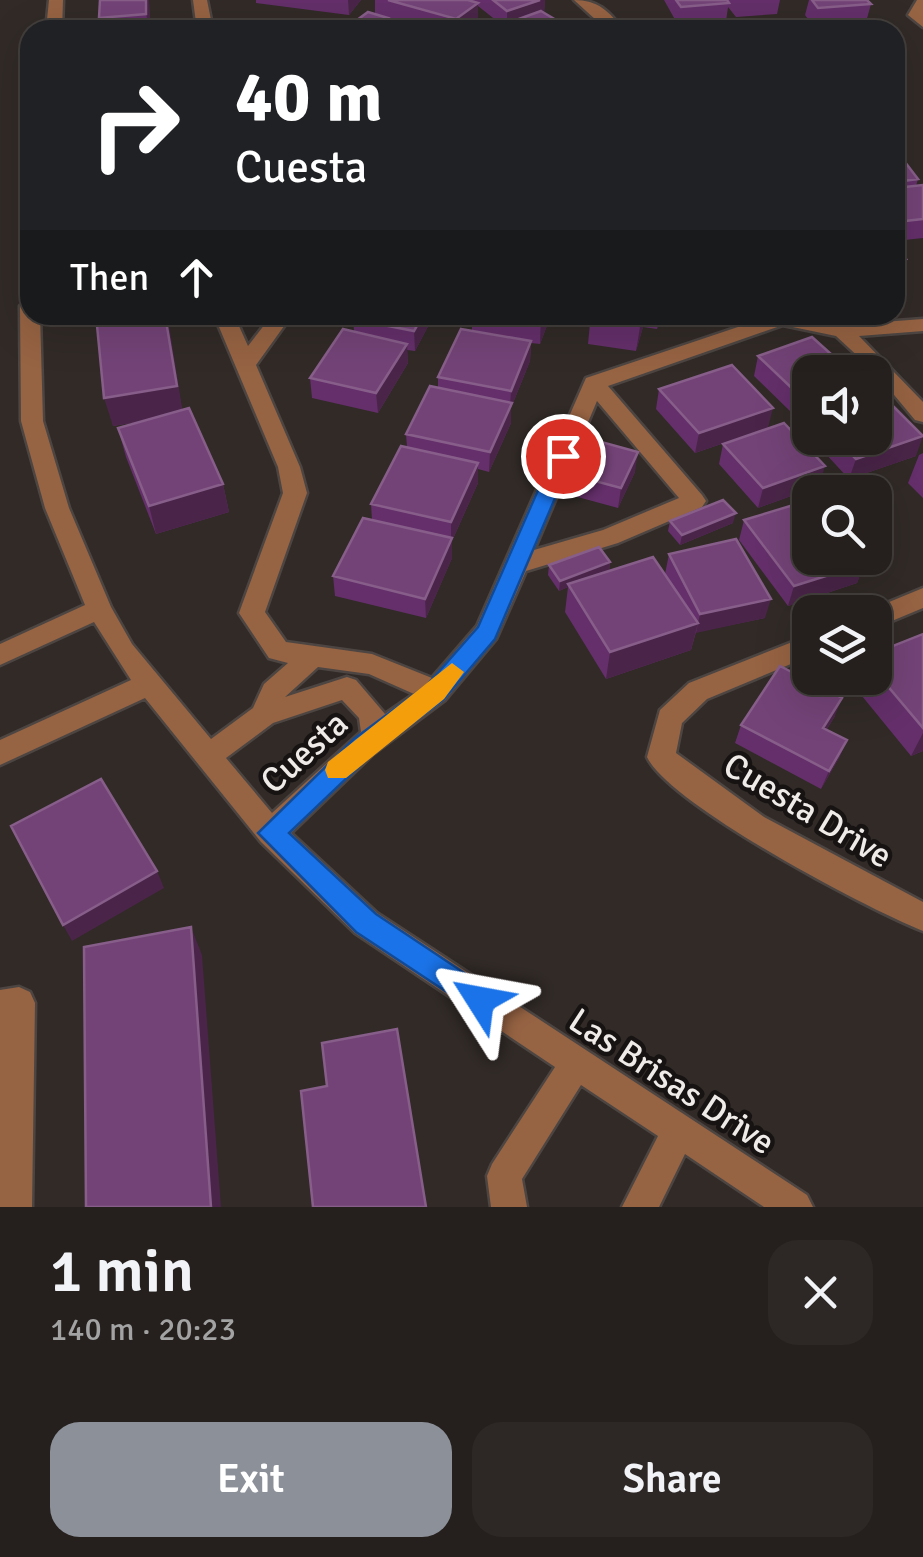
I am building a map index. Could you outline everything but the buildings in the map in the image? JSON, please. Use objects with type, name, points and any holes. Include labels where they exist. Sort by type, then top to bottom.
[{"type":"street","points":[[581,0],[607,20]]},
{"type":"street","points":[[923,2],[915,15],[923,22]]},
{"type":"street","name":"Las Brisas Drive","points":[[30,325],[32,421],[56,508],[99,608],[149,684],[271,833],[366,923],[794,1207]]},
{"type":"street","points":[[228,325],[289,466],[295,493],[252,613],[278,651],[372,664],[436,692]]},
{"type":"street","points":[[244,366],[275,325]]},
{"type":"street","points":[[516,564],[610,537],[694,500],[594,383],[758,325]]},
{"type":"street","points":[[819,325],[842,330],[923,325]]},
{"type":"street","points":[[842,330],[923,414]]},
{"type":"street","name":"Cuesta","points":[[271,833],[375,737],[436,692],[487,632],[594,383]]},
{"type":"street","points":[[892,611],[923,598]]},
{"type":"street","points":[[0,655],[99,608]]},
{"type":"street","name":"Cuesta Drive","points":[[792,652],[698,691],[670,718],[662,757],[699,790],[825,870],[923,917]]},
{"type":"street","points":[[264,715],[273,692],[311,658]]},
{"type":"street","points":[[0,753],[149,684]]},
{"type":"street","points":[[208,756],[264,715],[347,688],[372,714],[375,737]]},
{"type":"street","points":[[10,1005],[14,1207]]},
{"type":"street","points":[[509,1207],[504,1176],[576,1063]]},
{"type":"street","points":[[640,1207],[679,1131]]},
{"type":"slow traffic","points":[[337,770],[436,692],[452,672]]},
{"type":"route","points":[[480,1000],[366,923],[271,833],[363,746],[436,692],[487,632],[563,456]]}]
